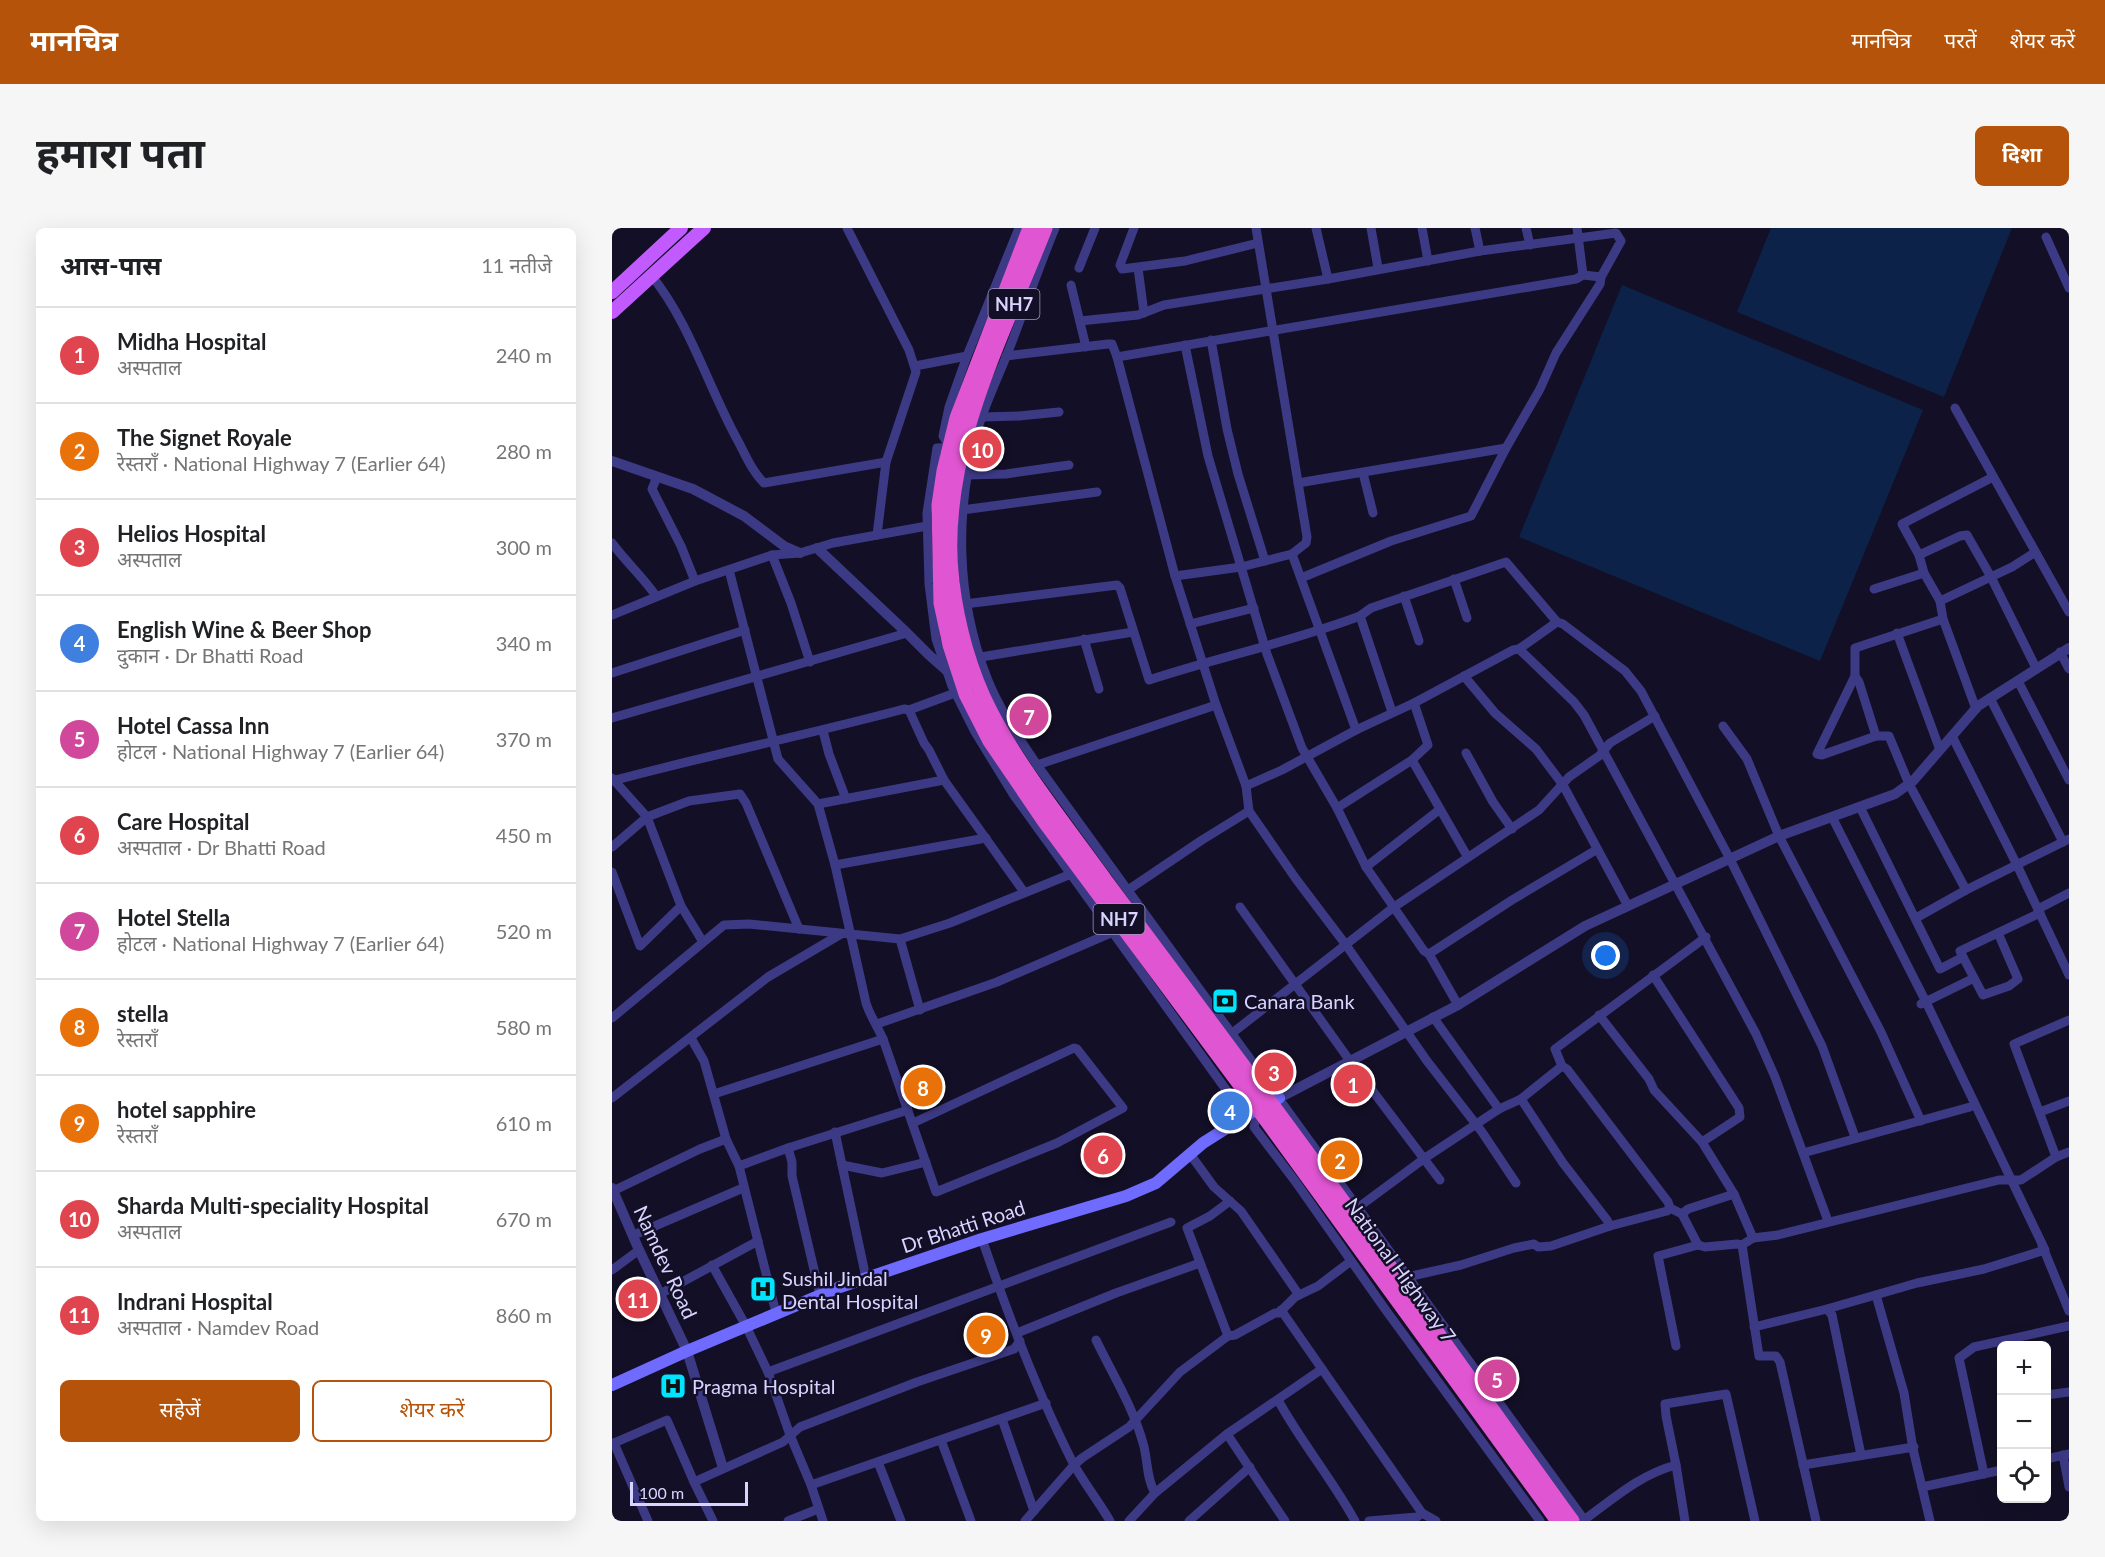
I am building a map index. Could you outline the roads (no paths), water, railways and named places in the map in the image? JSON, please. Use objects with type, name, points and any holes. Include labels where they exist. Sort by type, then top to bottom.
[{"type":"highway","name":"NH7","points":[[1045,228],[983,381],[960,453],[950,516],[949,550],[952,584],[960,627],[978,684],[1007,741],[1138,925],[1269,1102],[1354,1210],[1581,1521]]},
{"type":"highway","name":"National Highway 7","points":[[1025,232],[957,418],[939,505],[941,603],[950,645],[966,694],[990,741],[1045,822],[1269,1102],[1558,1521]]},
{"type":"main road","points":[[612,292],[681,228]]},
{"type":"main road","points":[[612,312],[704,228]]},
{"type":"main road","name":"Dr Bhatti Road","points":[[612,1385],[746,1326],[866,1278],[982,1239],[1126,1196],[1155,1183],[1203,1143],[1269,1102]]},
{"type":"street","points":[[847,228],[909,350],[916,372],[886,462],[877,536]]},
{"type":"street","points":[[1055,228],[982,417],[966,475],[962,510],[961,567],[965,604],[987,679],[1009,721],[1037,765],[1232,1034],[1269,1102]]},
{"type":"street","points":[[1079,268],[1095,228]]},
{"type":"street","points":[[1134,228],[1120,265],[1122,269],[1185,261],[1258,243]]},
{"type":"street","points":[[1175,576],[1241,567],[1265,561],[1292,554],[1306,543],[1307,537],[1274,329],[1256,228]]},
{"type":"street","points":[[1316,228],[1328,279]]},
{"type":"street","points":[[1371,228],[1378,268]]},
{"type":"street","points":[[1422,228],[1428,261]]},
{"type":"street","points":[[1475,228],[1480,251]]},
{"type":"street","points":[[1526,228],[1530,245]]},
{"type":"street","points":[[1025,232],[967,356],[949,406],[943,436],[950,447],[936,448],[927,513],[929,584],[936,639],[955,693],[975,732],[1013,794],[1242,1110],[1269,1102],[1458,1005],[1585,926],[1779,836],[1895,794],[1910,784],[1976,709],[2065,650],[2069,669]]},
{"type":"street","points":[[1577,232],[1583,275]]},
{"type":"street","points":[[1080,321],[1138,315],[1164,305],[1328,279],[1480,251],[1530,245],[1577,232],[1616,233],[1621,241],[1600,277],[1600,284],[1556,353],[1540,390],[1506,448],[1471,516],[1391,541],[1301,578]]},
{"type":"street","points":[[2046,237],[2069,288]]},
{"type":"street","points":[[1138,268],[1144,313]]},
{"type":"street","points":[[651,274],[668,296],[730,427],[756,476],[764,483],[886,462]]},
{"type":"street","points":[[1117,357],[1576,279],[1583,275],[1600,277]]},
{"type":"street","points":[[1071,285],[1086,347]]},
{"type":"street","points":[[1211,340],[1227,429],[1238,474],[1265,561]]},
{"type":"street","points":[[1006,357],[1112,344],[1175,576],[1216,705],[1246,786],[1250,811],[1296,879],[1476,1125],[1515,1183]]},
{"type":"street","points":[[1185,345],[1208,456],[1266,647],[1306,756],[1337,808],[1366,867],[1429,954],[1458,1005]]},
{"type":"street","points":[[915,366],[967,356]]},
{"type":"street","points":[[1955,408],[2069,612]]},
{"type":"street","points":[[982,417],[1019,416],[1059,411]]},
{"type":"street","points":[[1298,483],[1506,448]]},
{"type":"street","points":[[612,462],[693,489],[744,516],[784,546],[800,553]]},
{"type":"street","points":[[966,475],[1006,474],[1069,465]]},
{"type":"street","points":[[1363,473],[1373,513]]},
{"type":"street","points":[[657,477],[652,489],[681,546],[695,581]]},
{"type":"street","points":[[1976,709],[1943,620],[1940,601],[1924,573],[1919,555],[1902,523],[1993,477]]},
{"type":"street","points":[[962,510],[1097,492]]},
{"type":"street","points":[[612,615],[695,581],[772,555],[800,553],[833,543],[927,526]]},
{"type":"street","points":[[1919,555],[1967,535],[1991,577],[2036,668]]},
{"type":"street","points":[[612,543],[624,560],[641,575],[656,596]]},
{"type":"street","points":[[818,548],[946,670]]},
{"type":"street","points":[[1940,601],[2012,567],[2034,553]]},
{"type":"street","points":[[1292,554],[1356,730]]},
{"type":"street","points":[[772,555],[791,603],[810,662]]},
{"type":"street","points":[[965,604],[1117,585],[1149,680],[1203,662],[1320,631],[1360,616],[1371,608],[1506,562],[1557,621],[1625,671],[1641,691],[1731,859],[1822,1046],[1855,1137]]},
{"type":"street","points":[[729,570],[773,741],[781,763],[818,804],[835,865],[866,1003],[883,1040],[936,1192],[1057,1143],[1123,1107],[1074,1048],[913,1123]]},
{"type":"street","points":[[1874,589],[1924,573]]},
{"type":"street","points":[[1454,579],[1467,618]]},
{"type":"street","points":[[1404,596],[1419,641]]},
{"type":"street","points":[[1190,624],[1254,608]]},
{"type":"street","points":[[1360,616],[1392,712]]},
{"type":"street","points":[[1876,736],[1856,676],[1855,648],[1943,620]]},
{"type":"street","points":[[1246,786],[1282,770],[1356,730],[1519,649],[1557,621]]},
{"type":"street","points":[[612,673],[745,630]]},
{"type":"street","points":[[981,657],[1133,632]]},
{"type":"street","points":[[612,718],[908,633]]},
{"type":"street","points":[[1897,633],[1940,750]]},
{"type":"street","points":[[1084,639],[1099,689]]},
{"type":"street","points":[[1519,649],[1574,702],[1584,715],[1706,937],[1756,1034],[1775,1077],[1827,1221]]},
{"type":"street","points":[[1464,676],[1495,713],[1536,749],[1563,785],[1628,906]]},
{"type":"street","points":[[1856,676],[1817,754],[1822,755],[1876,736],[1889,736],[1910,784],[1966,890]]},
{"type":"street","points":[[2018,681],[2069,780]]},
{"type":"street","points":[[703,942],[681,906],[647,817],[613,780],[823,731],[904,709],[909,710],[955,693]]},
{"type":"street","points":[[1916,918],[1966,890],[2066,841],[1990,699]]},
{"type":"street","points":[[1337,808],[1412,760],[1428,745],[1414,703]]},
{"type":"street","points":[[1037,765],[1216,705]]},
{"type":"street","points":[[909,710],[944,780],[1024,892]]},
{"type":"street","points":[[1232,1034],[1394,907],[1539,810],[1576,772],[1599,756],[1610,742],[1655,716]]},
{"type":"street","points":[[1723,726],[1748,759],[1779,836],[1881,1032],[1921,1121]]},
{"type":"street","points":[[823,731],[846,799]]},
{"type":"street","points":[[1952,736],[2069,975]]},
{"type":"street","points":[[1466,753],[1493,802],[1512,829]]},
{"type":"street","points":[[1412,760],[1467,856]]},
{"type":"street","points":[[818,804],[944,780]]},
{"type":"street","points":[[612,847],[647,817],[689,801],[741,794],[798,929]]},
{"type":"street","points":[[1860,807],[1940,969],[1963,957]]},
{"type":"street","points":[[1366,867],[1439,810]]},
{"type":"street","points":[[1128,890],[1250,811]]},
{"type":"street","points":[[1832,818],[2008,1180]]},
{"type":"street","points":[[835,865],[986,838]]},
{"type":"street","points":[[1429,954],[1512,900],[1596,850]]},
{"type":"street","points":[[612,872],[640,946],[681,906]]},
{"type":"street","points":[[612,1002],[616,1015],[724,926],[749,924],[900,939],[950,923],[1071,874]]},
{"type":"street","points":[[1998,933],[2018,979],[2009,986],[1983,995],[1972,978],[1972,973],[1960,951],[1998,933],[2069,893]]},
{"type":"street","points":[[1240,907],[1350,1061],[1440,1180]]},
{"type":"street","points":[[877,1024],[997,982],[1113,932]]},
{"type":"street","points":[[612,1098],[768,977],[841,934]]},
{"type":"street","points":[[1698,1245],[1682,1214],[1670,1208],[1668,1202],[1567,1069],[1562,1066],[1555,1049],[1706,937]]},
{"type":"street","points":[[900,939],[920,1010]]},
{"type":"street","points":[[1653,975],[1739,1108],[1740,1117],[1702,1142]]},
{"type":"street","points":[[1923,1003],[1972,978]]},
{"type":"street","points":[[1923,1003],[1970,1107],[2045,1250],[2069,1311]]},
{"type":"street","points":[[1599,1015],[1649,1080],[1654,1090],[1702,1142],[1734,1194],[1752,1238]]},
{"type":"street","points":[[1433,1017],[1499,1109]]},
{"type":"street","points":[[2055,1157],[2040,1112],[2016,1055],[2014,1044],[2069,1020]]},
{"type":"street","points":[[691,1038],[704,1061],[726,1139],[739,1166],[777,1313]]},
{"type":"street","points":[[714,1094],[883,1040]]},
{"type":"street","points":[[1562,1066],[1521,1099],[1499,1109],[1425,1158],[1354,1210],[1407,1277],[1581,1521],[1647,1475],[1659,1469],[1677,1465]]},
{"type":"street","points":[[1521,1099],[1563,1163],[1610,1226]]},
{"type":"street","points":[[2040,1112],[2069,1101]]},
{"type":"street","points":[[1269,1102],[1254,1127],[1540,1521]]},
{"type":"street","points":[[1803,1153],[1970,1107]]},
{"type":"street","points":[[739,1166],[835,1132],[908,1110]]},
{"type":"street","points":[[835,1132],[866,1278]]},
{"type":"street","points":[[613,1189],[726,1139]]},
{"type":"street","points":[[788,1148],[792,1162],[792,1176],[820,1295]]},
{"type":"street","points":[[1676,1346],[1658,1256],[1698,1245],[1705,1247],[1742,1245],[1752,1238],[1778,1235],[1999,1180],[2021,1180],[2055,1157],[2069,1152]]},
{"type":"street","points":[[1190,1154],[1214,1187],[1241,1211],[1299,1295]]},
{"type":"street","points":[[842,1166],[882,1173],[926,1162]]},
{"type":"street","points":[[634,1235],[743,1188]]},
{"type":"street","name":"Namdev Road","points":[[613,1189],[616,1206],[634,1235],[687,1351],[723,1468]]},
{"type":"street","points":[[1682,1214],[1688,1209],[1734,1194]]},
{"type":"street","points":[[1228,1336],[1187,1228],[1210,1216],[1230,1201]]},
{"type":"street","points":[[1407,1277],[1461,1265],[1514,1248],[1534,1244],[1538,1247],[1551,1246],[1610,1226],[1667,1211],[1670,1208]]},
{"type":"street","points":[[768,1372],[1171,1222]]},
{"type":"street","points":[[982,1239],[998,1286],[1046,1403],[1074,1465],[1106,1519]]},
{"type":"street","points":[[660,1294],[758,1241]]},
{"type":"street","points":[[1742,1245],[1759,1356],[1776,1356],[1780,1362],[1815,1521]]},
{"type":"street","points":[[612,1270],[639,1250]]},
{"type":"street","points":[[1754,1327],[1827,1309],[1917,1282],[1984,1269],[2045,1250]]},
{"type":"street","points":[[1025,1521],[1074,1465],[1129,1427],[1180,1372],[1228,1336],[1235,1335],[1281,1311],[1299,1295],[1318,1286],[1351,1261]]},
{"type":"street","points":[[694,1482],[783,1442],[800,1427],[1014,1348],[1018,1337],[1116,1293],[1200,1263]]},
{"type":"street","points":[[712,1266],[746,1326],[768,1372],[823,1521]]},
{"type":"street","points":[[1876,1295],[1904,1393],[1930,1521]]},
{"type":"street","points":[[1827,1309],[1832,1315],[1861,1455]]},
{"type":"street","points":[[1281,1311],[1422,1513],[1436,1521]]},
{"type":"street","points":[[1984,1474],[1959,1358],[1974,1347],[2069,1326]]},
{"type":"street","points":[[1096,1340],[1135,1420],[1143,1443],[1151,1486],[1155,1493]]},
{"type":"street","points":[[1129,1521],[1155,1493],[1227,1434],[1322,1369]]},
{"type":"street","points":[[2051,1394],[2069,1392]]},
{"type":"street","points":[[1685,1521],[1665,1404],[1726,1394],[1755,1521]]},
{"type":"street","points":[[1278,1400],[1292,1426],[1340,1492],[1355,1521]]},
{"type":"street","points":[[811,1485],[1046,1403]]},
{"type":"street","points":[[1002,1419],[1034,1511]]},
{"type":"street","points":[[648,1521],[613,1444],[667,1420],[713,1521]]},
{"type":"street","points":[[1227,1434],[1285,1521]]},
{"type":"street","points":[[941,1440],[971,1521]]},
{"type":"street","points":[[1803,1465],[1914,1447]]},
{"type":"street","points":[[2051,1458],[2066,1455],[2069,1487]]},
{"type":"street","points":[[878,1462],[901,1521]]},
{"type":"street","points":[[1189,1521],[1250,1467]]},
{"type":"street","points":[[1922,1487],[1997,1471]]},
{"type":"street","points":[[788,1521],[818,1509]]},
{"type":"street","points":[[1369,1521],[1417,1516],[1422,1513]]},
{"type":"water","points":[[1771,228],[2012,228],[1944,397],[1737,312]]},
{"type":"water","points":[[1622,285],[1923,410],[1820,661],[1519,537]]},
{"type":"place","name":"Sharda Multi-speciality Hospital","points":[[982,449]]},
{"type":"place","name":"Hotel Stella","points":[[1029,716]]},
{"type":"place","name":"Canara Bank","points":[[1225,1001]]},
{"type":"place","name":"Helios Hospital","points":[[1274,1072]]},
{"type":"place","name":"Midha Hospital","points":[[1353,1084]]},
{"type":"place","name":"stella","points":[[923,1087]]},
{"type":"place","name":"English Wine & Beer Shop","points":[[1230,1111]]},
{"type":"place","name":"Care Hospital","points":[[1103,1155]]},
{"type":"place","name":"The Signet Royale","points":[[1340,1160]]},
{"type":"place","name":"Sushil Jindal Dental Hospital","points":[[763,1289]]},
{"type":"place","name":"Indrani Hospital","points":[[638,1299]]},
{"type":"place","name":"hotel sapphire","points":[[986,1335]]},
{"type":"place","name":"Hotel Cassa Inn","points":[[1497,1379]]},
{"type":"place","name":"Pragma Hospital","points":[[673,1386]]}]
